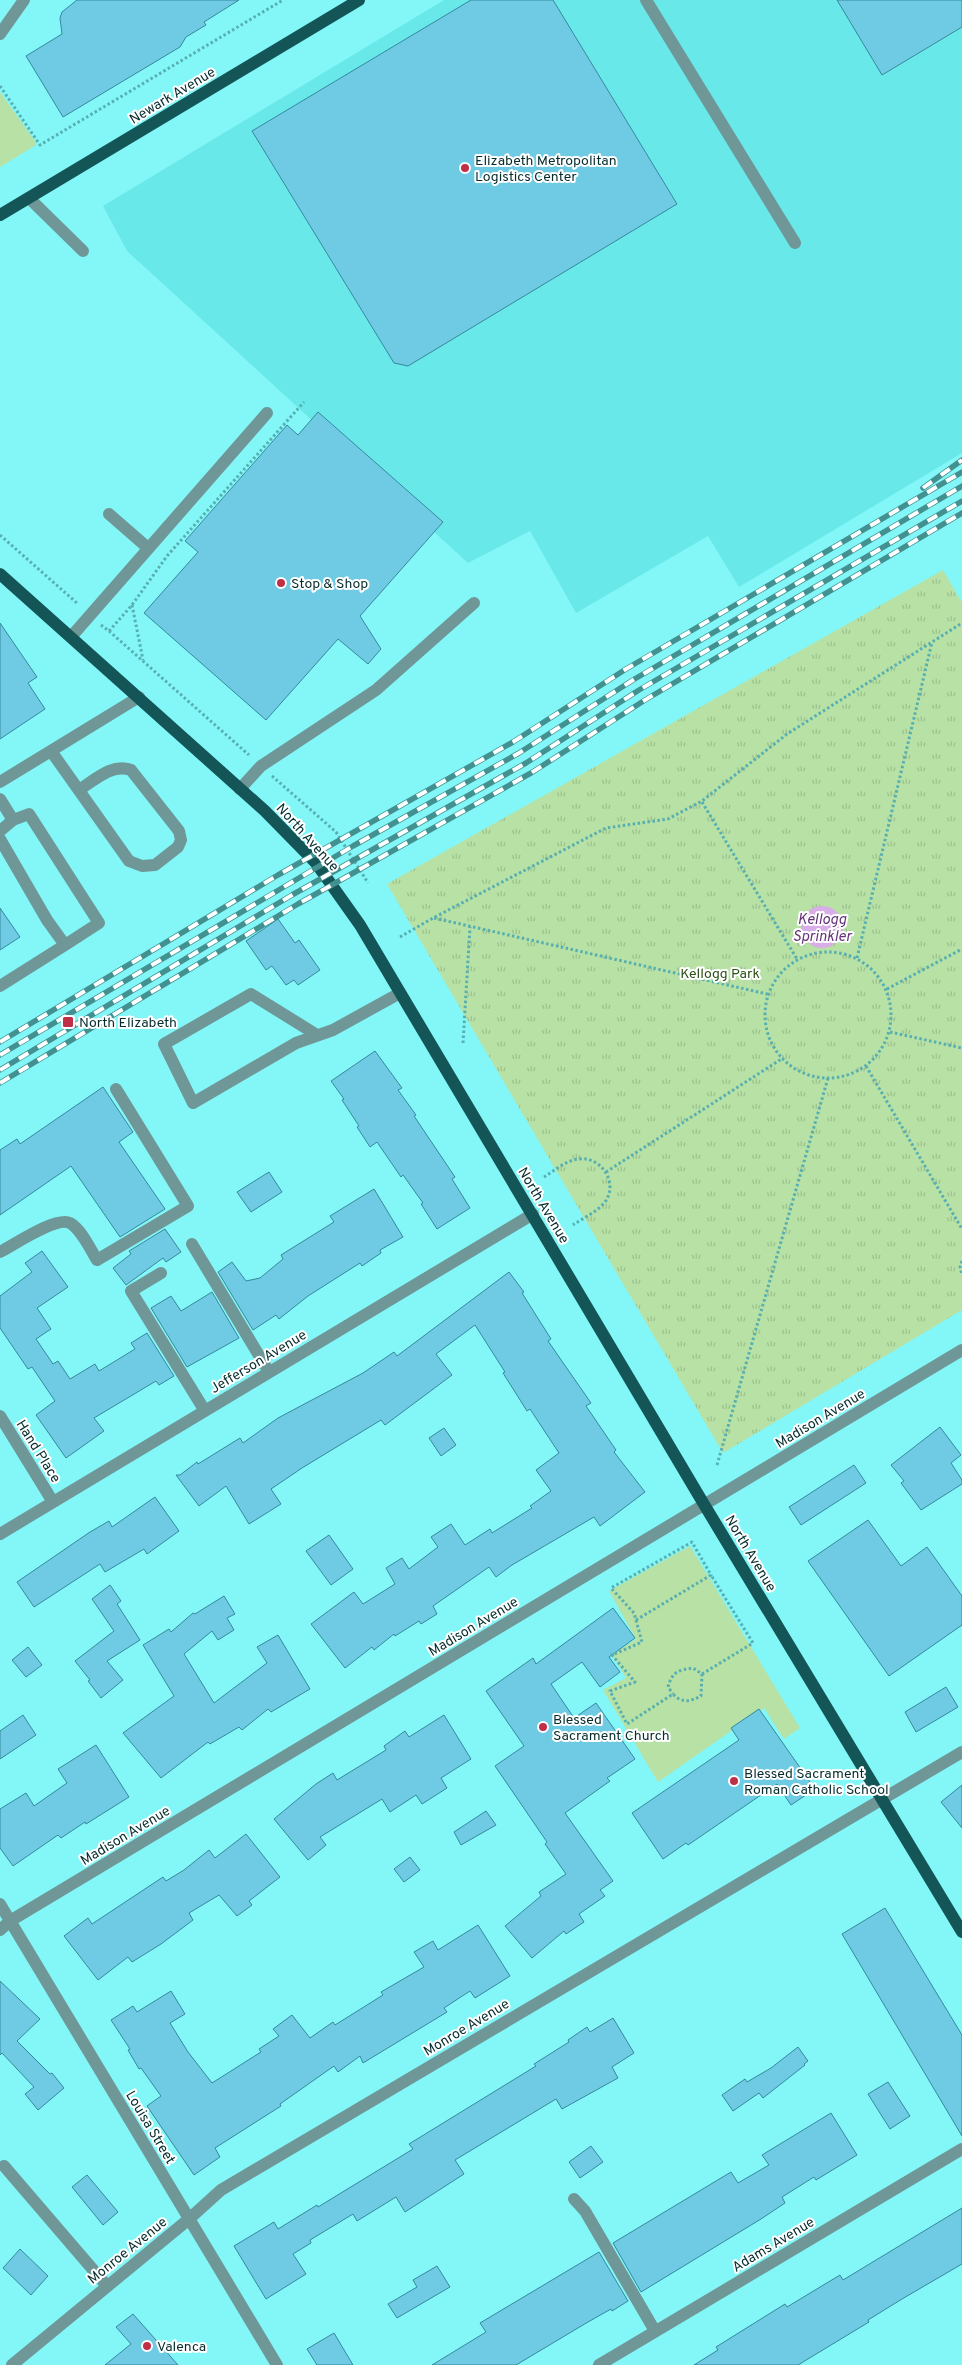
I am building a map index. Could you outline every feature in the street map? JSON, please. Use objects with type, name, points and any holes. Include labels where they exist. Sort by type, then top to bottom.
[{"type":"main road","name":"Newark Avenue","points":[[0,215],[360,0]]},
{"type":"main road","name":"North Avenue","points":[[0,574],[139,696],[240,789],[316,864],[360,925],[704,1506],[962,1932]]},
{"type":"street","points":[[1,30],[24,0]]},
{"type":"street","points":[[646,0],[795,243]]},
{"type":"street","points":[[29,198],[84,251]]},
{"type":"street","points":[[72,637],[267,413]]},
{"type":"street","points":[[109,514],[148,548]]},
{"type":"street","points":[[240,789],[262,766],[376,690],[474,604]]},
{"type":"street","points":[[0,782],[139,696]]},
{"type":"street","points":[[51,751],[79,790],[130,861],[142,866],[155,865],[178,847],[180,840],[179,831],[131,770],[122,766],[109,771],[79,790]]},
{"type":"street","points":[[0,799],[13,820]]},
{"type":"street","points":[[0,831],[13,820],[28,814],[99,924],[0,986]]},
{"type":"street","points":[[0,839],[47,920],[65,945]]},
{"type":"street","points":[[317,1035],[251,994],[164,1044],[193,1103],[296,1043],[333,1030],[400,993]]},
{"type":"street","points":[[0,1252],[57,1222],[69,1223],[79,1231],[97,1260],[188,1206],[116,1089]]},
{"type":"street","name":"Jefferson Avenue","points":[[0,1534],[532,1214]]},
{"type":"street","points":[[192,1244],[269,1372]]},
{"type":"street","points":[[161,1273],[131,1291],[205,1410]]},
{"type":"street","name":"Madison Avenue","points":[[0,1930],[10,1922],[962,1350]]},
{"type":"street","name":"Hand Place","points":[[0,1416],[53,1502]]},
{"type":"street","name":"Monroe Avenue","points":[[12,2365],[189,2219],[221,2190],[962,1752]]},
{"type":"street","name":"Louisa Street","points":[[0,1904],[277,2365]]},
{"type":"street","name":"Adams Avenue","points":[[599,2365],[962,2149]]},
{"type":"street","points":[[4,2166],[107,2286]]},
{"type":"street","points":[[574,2199],[585,2211],[655,2331]]},
{"type":"path","points":[[0,86],[40,145],[283,0]]},
{"type":"path","points":[[132,605],[143,662]]},
{"type":"path","points":[[400,938],[432,918],[606,828],[668,819],[702,802],[787,734],[962,623]]},
{"type":"path","points":[[109,632],[336,832],[368,883]]},
{"type":"path","points":[[857,958],[932,642]]},
{"type":"path","points":[[702,802],[797,959]]},
{"type":"path","points":[[432,918],[767,994]]},
{"type":"path","points":[[463,1042],[470,927]]},
{"type":"path","points":[[887,989],[962,949]]},
{"type":"path","points":[[836,951],[857,958],[874,971],[887,989],[892,1010],[890,1032],[880,1052],[866,1066],[848,1075],[828,1078],[808,1075],[790,1066],[776,1052],[767,1034],[764,1014],[767,994],[778,975],[797,959],[814,952],[836,951]]},
{"type":"path","points":[[890,1032],[962,1048]]},
{"type":"path","points":[[606,1172],[783,1058]]},
{"type":"path","points":[[866,1066],[962,1229]]},
{"type":"path","points":[[717,1465],[828,1078]]},
{"type":"path","points":[[544,1177],[576,1159],[592,1160],[606,1172],[609,1188],[605,1201],[573,1225]]},
{"type":"path","points":[[962,1261],[960,1267],[962,1275]]},
{"type":"path","points":[[673,1694],[627,1724],[610,1691],[635,1682],[612,1655],[642,1642],[634,1613],[611,1588],[692,1542],[752,1643],[702,1674]]},
{"type":"path","points":[[636,1620],[711,1575]]},
{"type":"path","points":[[693,1668],[702,1674],[701,1696],[689,1702],[678,1699],[668,1687],[672,1675],[679,1670],[693,1668]]},
{"type":"shaded area","points":[[444,0],[962,0],[962,453],[739,587],[708,536],[576,613],[530,531],[468,563],[127,251],[103,206]]},
{"type":"green space","points":[[0,92],[36,145],[0,167]]},
{"type":"green space","name":"Kellogg Park","points":[[943,570],[962,603],[962,1310],[723,1453],[387,884]]},
{"type":"green space","points":[[690,1546],[800,1728],[784,1739],[764,1708],[658,1782],[603,1690],[626,1678],[612,1655],[636,1639],[609,1591]]},
{"type":"water","name":"Kellogg Sprinkler","points":[[826,906],[834,909],[840,915],[843,927],[840,939],[834,945],[818,948],[810,945],[804,939],[801,923],[804,915],[810,909]]},
{"type":"building","points":[[77,0],[239,0],[204,22],[206,25],[186,37],[180,47],[63,117],[26,56],[62,34],[60,18],[62,12]]},
{"type":"building","name":"Elizabeth Metropolitan Logistics Center","points":[[471,0],[553,0],[677,204],[408,366],[394,363],[252,131]]},
{"type":"building","points":[[837,0],[962,0],[962,27],[882,75]]},
{"type":"building","name":"Stop & Shop","points":[[318,412],[443,522],[360,616],[381,649],[368,664],[338,639],[266,720],[144,613],[198,552],[185,541],[287,425],[298,435]]},
{"type":"building","points":[[0,623],[37,677],[28,683],[45,709],[0,739]]},
{"type":"building","points":[[0,908],[20,937],[0,950]]},
{"type":"building","points":[[278,919],[295,943],[299,940],[320,970],[298,985],[294,980],[286,985],[272,966],[266,970],[246,941]]},
{"type":"building","points":[[375,1051],[402,1088],[398,1090],[455,1177],[452,1179],[470,1208],[437,1229],[421,1204],[423,1203],[403,1175],[401,1177],[377,1142],[370,1147],[342,1100],[344,1099],[331,1081]]},
{"type":"building","points":[[103,1087],[133,1132],[119,1142],[165,1209],[120,1237],[71,1166],[0,1215],[0,1150],[17,1139],[20,1144]]},
{"type":"building","points":[[269,1172],[282,1192],[251,1212],[237,1192]]},
{"type":"building","points":[[374,1189],[403,1237],[380,1250],[381,1253],[362,1266],[360,1263],[308,1296],[279,1319],[276,1315],[253,1330],[218,1272],[232,1262],[246,1281],[260,1278],[283,1259],[281,1255],[334,1222],[330,1216]]},
{"type":"building","points":[[165,1229],[181,1252],[166,1262],[163,1258],[126,1285],[113,1268],[131,1254],[129,1251]]},
{"type":"building","points":[[42,1251],[68,1287],[37,1308],[51,1329],[36,1339],[53,1364],[58,1361],[70,1379],[95,1364],[99,1371],[135,1349],[131,1343],[147,1333],[174,1376],[159,1385],[156,1381],[94,1418],[104,1431],[66,1458],[36,1415],[55,1401],[32,1367],[28,1369],[0,1328],[0,1296],[32,1272],[25,1263]]},
{"type":"building","points":[[509,1272],[524,1292],[522,1293],[551,1339],[548,1341],[591,1403],[586,1406],[616,1450],[614,1452],[645,1492],[600,1526],[594,1517],[512,1565],[496,1577],[489,1567],[433,1606],[437,1614],[421,1624],[419,1621],[395,1636],[394,1634],[374,1650],[372,1647],[345,1668],[311,1624],[354,1592],[363,1604],[395,1584],[386,1568],[402,1558],[409,1569],[438,1547],[431,1537],[451,1524],[465,1545],[490,1529],[492,1533],[532,1508],[530,1506],[551,1491],[536,1470],[559,1453],[530,1409],[527,1411],[475,1325],[436,1354],[452,1375],[385,1425],[381,1420],[271,1489],[281,1504],[249,1524],[226,1486],[199,1506],[176,1475],[180,1475],[197,1462],[198,1464],[240,1438],[243,1443],[278,1418],[363,1373],[394,1352],[397,1356]]},
{"type":"building","points":[[212,1292],[239,1338],[187,1367],[151,1308],[171,1296],[181,1311]]},
{"type":"building","points":[[940,1427],[961,1455],[951,1463],[962,1480],[962,1484],[921,1510],[901,1483],[904,1481],[891,1465]]},
{"type":"building","points":[[444,1428],[456,1445],[441,1456],[429,1438]]},
{"type":"building","points":[[854,1465],[866,1483],[801,1525],[789,1507]]},
{"type":"building","points":[[155,1497],[179,1531],[147,1554],[144,1549],[105,1572],[100,1564],[34,1607],[17,1582],[90,1532],[109,1521],[112,1527]]},
{"type":"building","points":[[868,1520],[901,1566],[927,1547],[962,1596],[962,1625],[889,1676],[808,1561]]},
{"type":"building","points":[[329,1535],[353,1569],[331,1585],[306,1551]]},
{"type":"building","points":[[110,1585],[121,1601],[117,1604],[140,1640],[107,1661],[123,1680],[101,1698],[75,1661],[114,1631],[92,1599]]},
{"type":"building","points":[[224,1596],[235,1614],[227,1618],[234,1630],[218,1640],[212,1631],[184,1654],[214,1703],[267,1663],[257,1647],[278,1635],[310,1689],[271,1712],[268,1709],[242,1730],[239,1727],[210,1744],[208,1742],[161,1778],[123,1733],[174,1696],[143,1645],[169,1629],[171,1632],[193,1613],[195,1614]]},
{"type":"building","points":[[613,1608],[635,1638],[609,1657],[620,1672],[600,1687],[582,1662],[551,1684],[574,1718],[596,1703],[635,1759],[607,1778],[610,1781],[565,1813],[613,1881],[600,1890],[605,1896],[579,1914],[584,1922],[566,1934],[564,1931],[532,1958],[505,1926],[541,1896],[539,1892],[566,1874],[545,1844],[547,1842],[495,1766],[524,1746],[486,1691],[533,1658],[536,1664]]},
{"type":"building","points":[[28,1647],[42,1665],[26,1677],[12,1660]]},
{"type":"building","points":[[946,1687],[958,1707],[916,1732],[905,1712]]},
{"type":"building","points":[[759,1709],[815,1789],[791,1805],[777,1784],[688,1845],[686,1843],[663,1859],[632,1813],[739,1740],[731,1728]]},
{"type":"building","points":[[23,1715],[36,1735],[0,1759],[0,1731]]},
{"type":"building","points":[[444,1715],[471,1759],[441,1778],[447,1788],[422,1804],[416,1795],[390,1812],[382,1799],[320,1837],[326,1845],[308,1860],[274,1819],[316,1784],[333,1773],[337,1780],[386,1750],[384,1746],[405,1731],[409,1737]]},
{"type":"building","points":[[96,1745],[129,1797],[61,1838],[58,1835],[13,1866],[0,1848],[0,1809],[26,1793],[34,1806],[67,1783],[58,1769]]},
{"type":"building","points":[[962,1785],[962,1828],[941,1802]]},
{"type":"building","points":[[486,1811],[496,1825],[461,1845],[454,1832]]},
{"type":"building","points":[[246,1834],[280,1877],[249,1901],[252,1905],[237,1916],[219,1895],[189,1913],[193,1920],[161,1944],[132,1962],[128,1957],[98,1980],[64,1936],[88,1918],[92,1924],[163,1877],[166,1881],[184,1870],[209,1850],[215,1858]]},
{"type":"building","points":[[410,1857],[420,1870],[404,1882],[394,1869]]},
{"type":"building","points":[[885,1908],[962,2035],[962,2136],[842,1934]]},
{"type":"building","points":[[478,1925],[510,1976],[475,1998],[470,1991],[444,2008],[447,2012],[363,2063],[360,2056],[338,2072],[334,2066],[280,2104],[281,2106],[215,2148],[220,2157],[194,2175],[147,2106],[161,2096],[141,2068],[139,2069],[128,2050],[130,2049],[111,2020],[133,2006],[137,2012],[171,1991],[185,2014],[170,2023],[188,2052],[212,2083],[261,2052],[259,2049],[279,2036],[273,2029],[292,2015],[310,2038],[333,2022],[335,2025],[383,1995],[381,1992],[424,1967],[414,1952],[433,1941],[438,1950]]},
{"type":"building","points":[[0,1981],[40,2019],[17,2041],[50,2074],[52,2073],[64,2088],[38,2110],[25,2094],[34,2087],[2,2053],[0,2055]]},
{"type":"building","points":[[613,2018],[634,2053],[612,2067],[618,2078],[562,2109],[556,2099],[455,2160],[464,2174],[405,2212],[396,2197],[357,2221],[353,2214],[310,2240],[311,2243],[293,2254],[306,2274],[266,2299],[234,2246],[274,2222],[278,2229],[317,2205],[318,2207],[413,2149],[409,2144],[536,2066],[534,2064],[569,2042],[568,2040],[587,2027],[590,2032]]},
{"type":"building","points":[[798,2047],[808,2061],[805,2065],[763,2098],[759,2093],[733,2111],[722,2095],[745,2079],[747,2082],[771,2068]]},
{"type":"building","points":[[888,2082],[910,2116],[890,2129],[868,2094]]},
{"type":"building","points":[[831,2113],[857,2155],[816,2180],[814,2177],[782,2197],[785,2203],[641,2292],[613,2243],[731,2172],[738,2183],[769,2165],[762,2155]]},
{"type":"building","points":[[591,2146],[603,2162],[580,2178],[569,2162]]},
{"type":"building","points":[[87,2175],[118,2212],[103,2225],[72,2187]]},
{"type":"building","points":[[962,2208],[962,2264],[902,2299],[868,2320],[869,2322],[798,2365],[694,2365],[718,2350],[716,2347],[785,2304],[787,2307],[840,2275],[843,2280]]},
{"type":"building","points":[[20,2249],[48,2276],[31,2295],[3,2268]]},
{"type":"building","points":[[599,2252],[628,2301],[588,2322],[516,2365],[432,2365],[486,2332],[480,2323]]},
{"type":"building","points":[[437,2266],[450,2287],[397,2318],[388,2304],[417,2287],[413,2280]]},
{"type":"building","name":"Valenca","points":[[133,2314],[178,2365],[105,2365],[131,2344],[116,2327]]},
{"type":"building","points":[[334,2333],[353,2365],[317,2365],[307,2349]]},
{"type":"railway","points":[[923,488],[962,460]]},
{"type":"railway","points":[[0,1042],[278,875],[513,742],[626,669],[962,472]]},
{"type":"railway","points":[[0,1055],[353,846],[519,753],[633,680],[962,486]]},
{"type":"railway","points":[[0,1070],[292,895],[526,763],[639,690],[962,501]]},
{"type":"railway","points":[[0,1083],[298,904],[531,773],[645,700],[962,513]]},
{"type":"place","name":"Elizabeth Metropolitan Logistics Center","points":[[465,168]]},
{"type":"place","name":"Stop & Shop","points":[[281,583]]},
{"type":"place","name":"North Elizabeth","points":[[68,1022]]},
{"type":"place","name":"Blessed Sacrament Church","points":[[543,1727]]},
{"type":"place","name":"Blessed Sacrament Roman Catholic School","points":[[734,1781]]},
{"type":"place","name":"Valenca","points":[[147,2346]]}]
